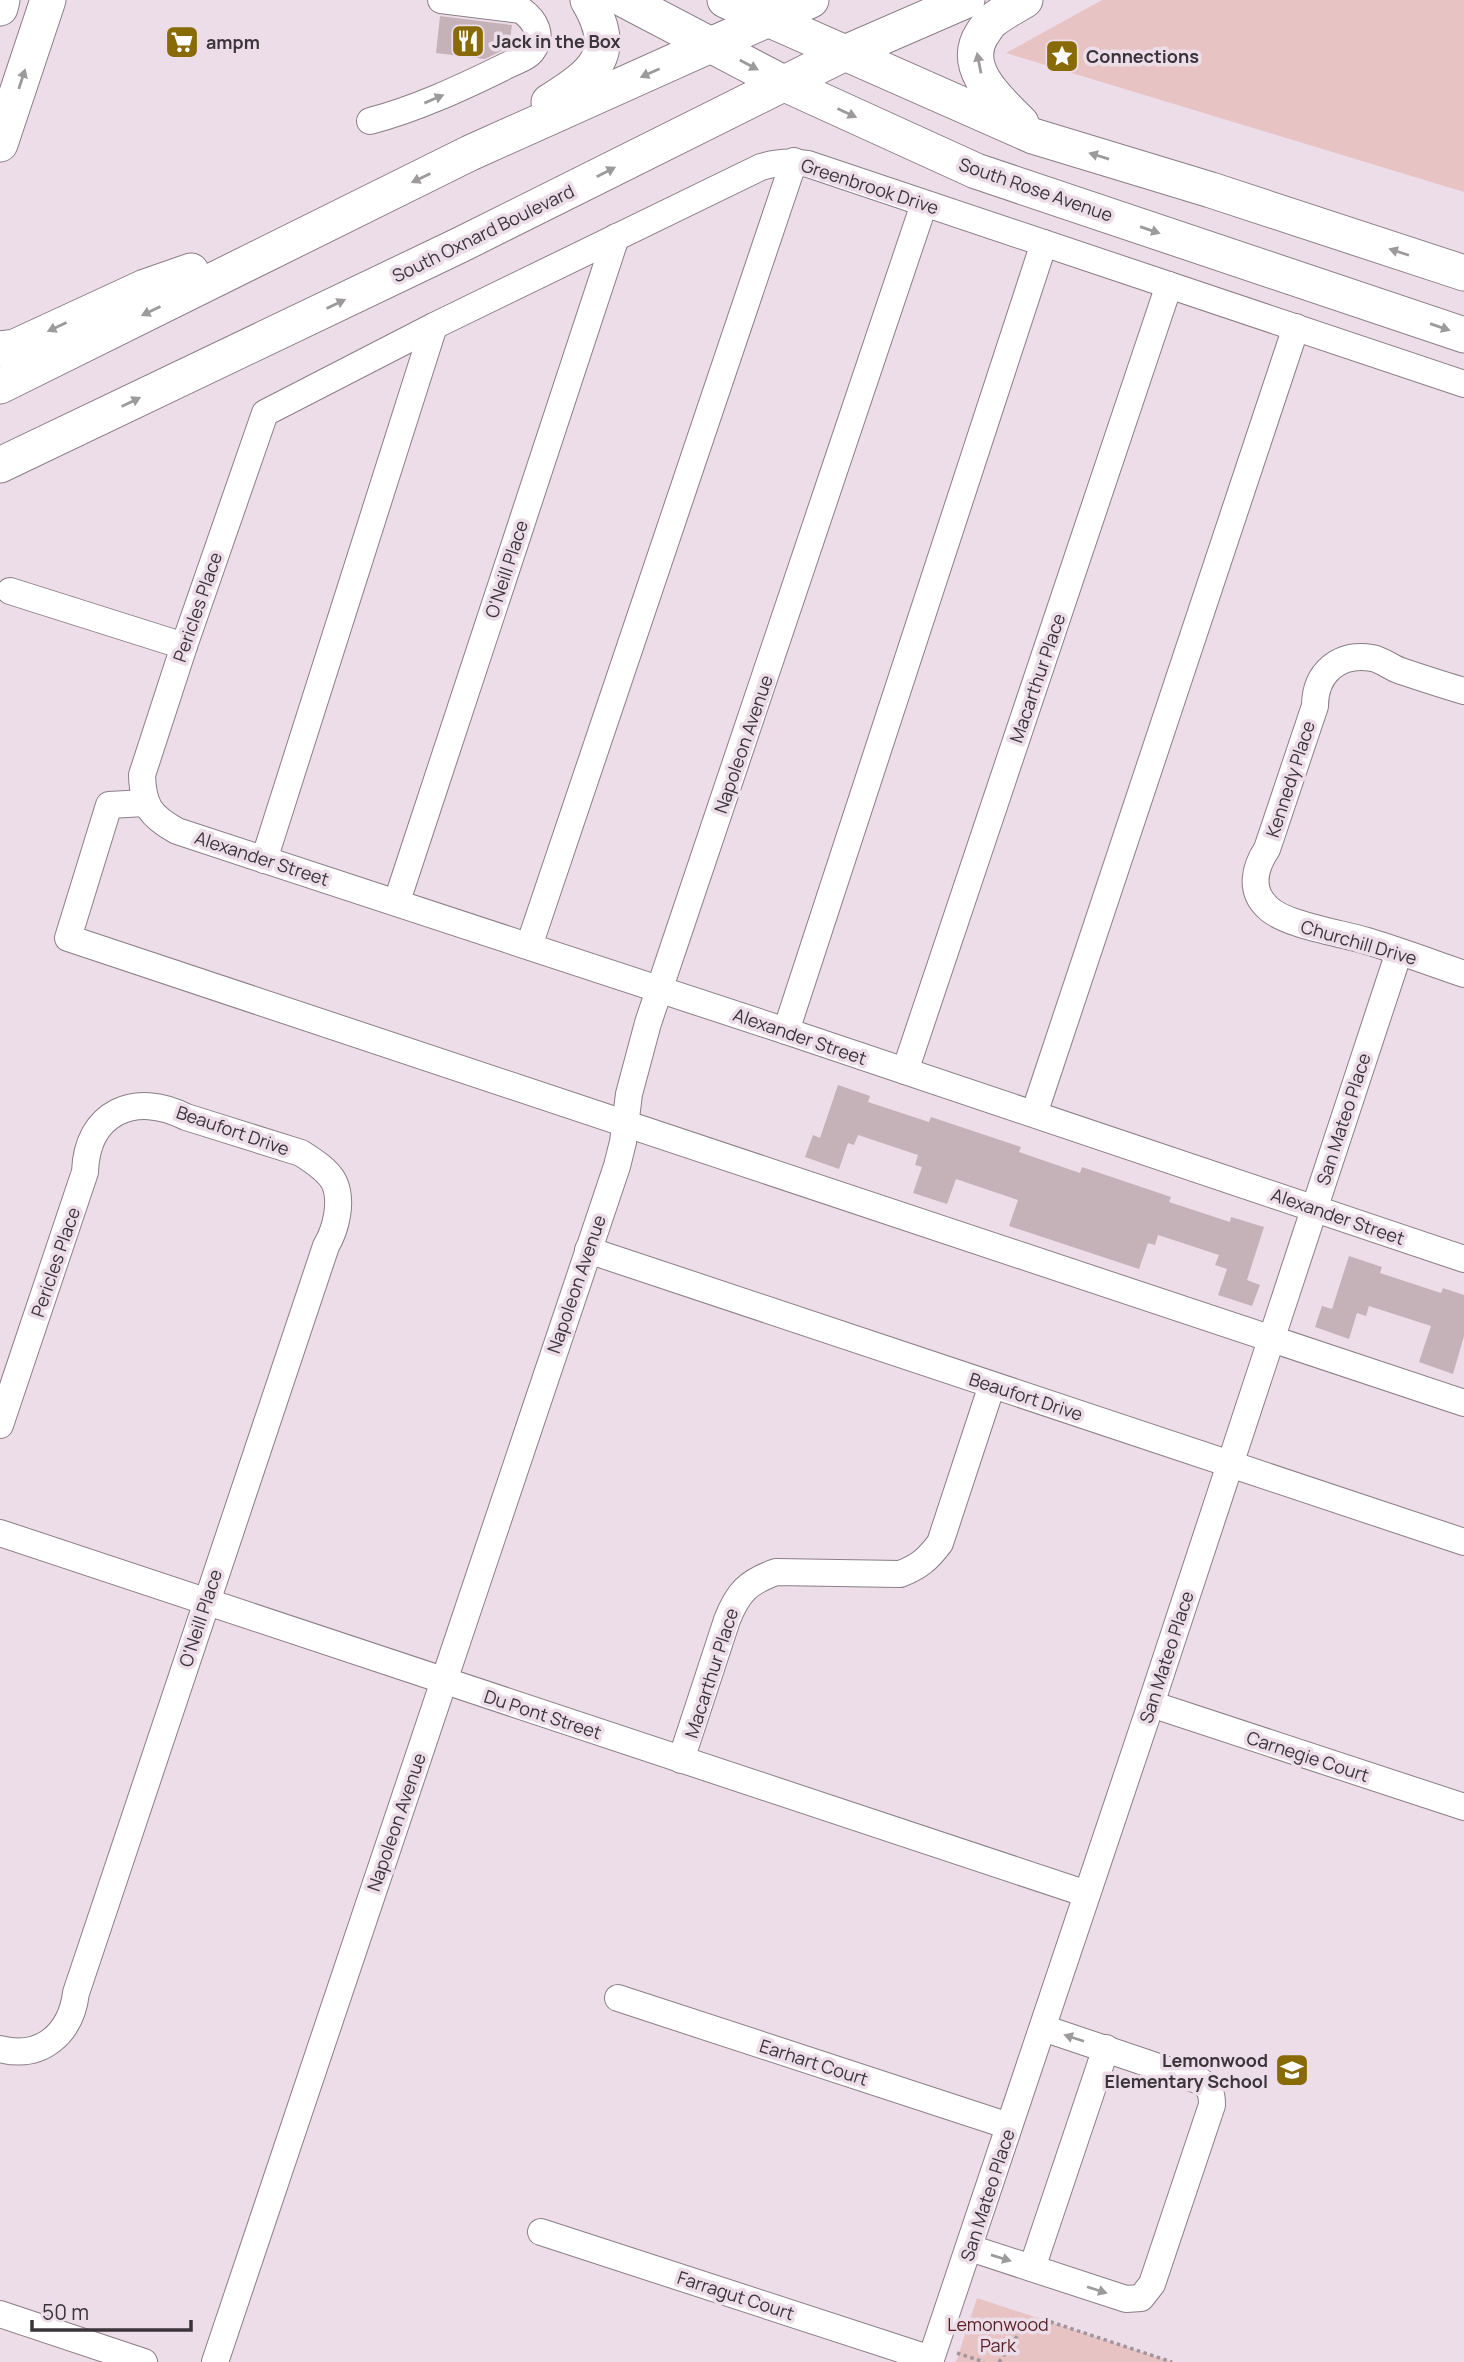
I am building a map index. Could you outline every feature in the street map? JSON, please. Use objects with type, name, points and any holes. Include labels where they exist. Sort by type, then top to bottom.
[{"type":"main road","points":[[0,8],[2,0]]},
{"type":"main road","points":[[0,144],[48,0]]},
{"type":"main road","points":[[470,153],[573,87],[589,73],[603,48],[603,33],[588,0]]},
{"type":"main road","name":"South Rose Avenue","points":[[625,0],[785,84],[976,171],[1464,335]]},
{"type":"main road","points":[[725,0],[1033,136],[1211,190],[1464,273]]},
{"type":"main road","points":[[0,386],[470,153],[811,0]]},
{"type":"main road","name":"South Oxnard Boulevard","points":[[0,465],[447,251],[845,53],[967,0]]},
{"type":"main road","points":[[1025,0],[990,22],[977,42],[975,58],[982,79],[992,93],[1033,136]]},
{"type":"main road","points":[[0,349],[15,347],[145,287],[326,224]]},
{"type":"main road","points":[[0,476],[69,432]]},
{"type":"street","points":[[369,121],[401,113],[474,82],[530,54],[537,41],[537,27],[531,17],[521,10],[441,0]]},
{"type":"street","points":[[529,946],[794,161]]},
{"type":"street","name":"Greenbrook Drive","points":[[265,413],[434,326],[761,167],[775,162],[794,161],[1464,384]]},
{"type":"street","name":"Napoleon Avenue","points":[[215,2362],[617,1166],[623,1142],[624,1122],[648,1023],[924,204]]},
{"type":"street","name":"O'Neill Place","points":[[397,901],[616,237]]},
{"type":"street","points":[[786,1031],[1044,243]]},
{"type":"street","name":"Macarthur Place","points":[[905,1071],[1169,285]]},
{"type":"street","points":[[264,860],[434,326]]},
{"type":"street","points":[[1034,1114],[1296,327]]},
{"type":"street","name":"Pericles Place","points":[[145,803],[142,775],[145,763],[265,413]]},
{"type":"street","points":[[10,591],[184,646]]},
{"type":"street","name":"Kennedy Place","points":[[1261,900],[1256,889],[1255,875],[1259,861],[1267,849],[1310,719],[1317,685],[1324,672],[1335,662],[1352,657],[1371,658],[1385,662],[1397,670],[1464,691]]},
{"type":"street","points":[[145,803],[109,806],[68,938],[1464,1403]]},
{"type":"street","name":"Alexander Street","points":[[145,803],[158,820],[177,831],[397,901],[1464,1259]]},
{"type":"street","name":"Churchill Drive","points":[[1261,900],[1275,915],[1292,922],[1319,927],[1464,974]]},
{"type":"street","name":"San Mateo Place","points":[[930,2360],[970,2248],[1399,952]]},
{"type":"street","name":"Beaufort Drive","points":[[122,1110],[130,1106],[150,1105],[169,1108],[186,1117],[301,1153],[317,1164],[334,1182]]},
{"type":"street","name":"Pericles Place","points":[[0,1425],[85,1172],[90,1145],[100,1128],[122,1110]]},
{"type":"street","name":"O'Neill Place","points":[[0,2049],[24,2051],[43,2045],[54,2039],[68,2025],[74,2012],[81,1980],[206,1601],[321,1259],[336,1223],[338,1209],[334,1182]]},
{"type":"street","name":"Beaufort Drive","points":[[588,1250],[1464,1542]]},
{"type":"street","name":"Macarthur Place","points":[[681,1760],[727,1620],[742,1590],[758,1578],[776,1572],[900,1574],[918,1567],[929,1558],[940,1543],[992,1385]]},
{"type":"street","name":"Du Pont Street","points":[[0,1533],[1087,1894]]},
{"type":"street","name":"Carnegie Court","points":[[1151,1704],[1464,1807]]},
{"type":"street","name":"Earhart Court","points":[[618,1998],[1009,2126]]},
{"type":"street","points":[[970,2248],[1126,2299],[1141,2298],[1152,2284],[1212,2105],[1212,2094],[1208,2086],[1200,2081],[1043,2028]]},
{"type":"street","points":[[1032,2268],[1106,2048]]},
{"type":"street","name":"Farragut Court","points":[[541,2232],[930,2360]]},
{"type":"street","points":[[0,2314],[144,2362]]},
{"type":"path","points":[[999,2362],[1020,2332],[1045,2320],[1172,2362]]},
{"type":"green space","points":[[1102,0],[1464,0],[1464,192],[1006,53]]},
{"type":"green space","name":"Lemonwood Park","points":[[977,2298],[1172,2362],[956,2362]]},
{"type":"building","points":[[440,16],[512,25],[509,47],[485,59],[436,53]]},
{"type":"building","points":[[838,1085],[870,1096],[868,1102],[929,1122],[931,1117],[1021,1147],[1019,1152],[1080,1173],[1082,1167],[1171,1197],[1169,1202],[1230,1222],[1231,1217],[1264,1227],[1247,1280],[1260,1285],[1252,1306],[1218,1295],[1227,1269],[1215,1265],[1219,1255],[1158,1235],[1155,1245],[1148,1243],[1139,1269],[1009,1226],[1018,1200],[956,1179],[947,1204],[913,1193],[922,1167],[915,1165],[918,1155],[858,1135],[854,1145],[848,1143],[839,1169],[805,1157],[813,1135],[820,1138]]},
{"type":"building","points":[[1349,1256],[1382,1267],[1380,1273],[1441,1293],[1443,1288],[1464,1295],[1464,1336],[1453,1374],[1419,1362],[1431,1326],[1369,1306],[1366,1316],[1357,1313],[1349,1339],[1315,1327],[1322,1306],[1332,1309]]},
{"type":"place","name":"Jack in the Box","points":[[468,41]]},
{"type":"place","name":"ampm","points":[[182,42]]},
{"type":"place","name":"Connections","points":[[1062,56]]},
{"type":"place","name":"Lemonwood Elementary School","points":[[1292,2070]]}]
